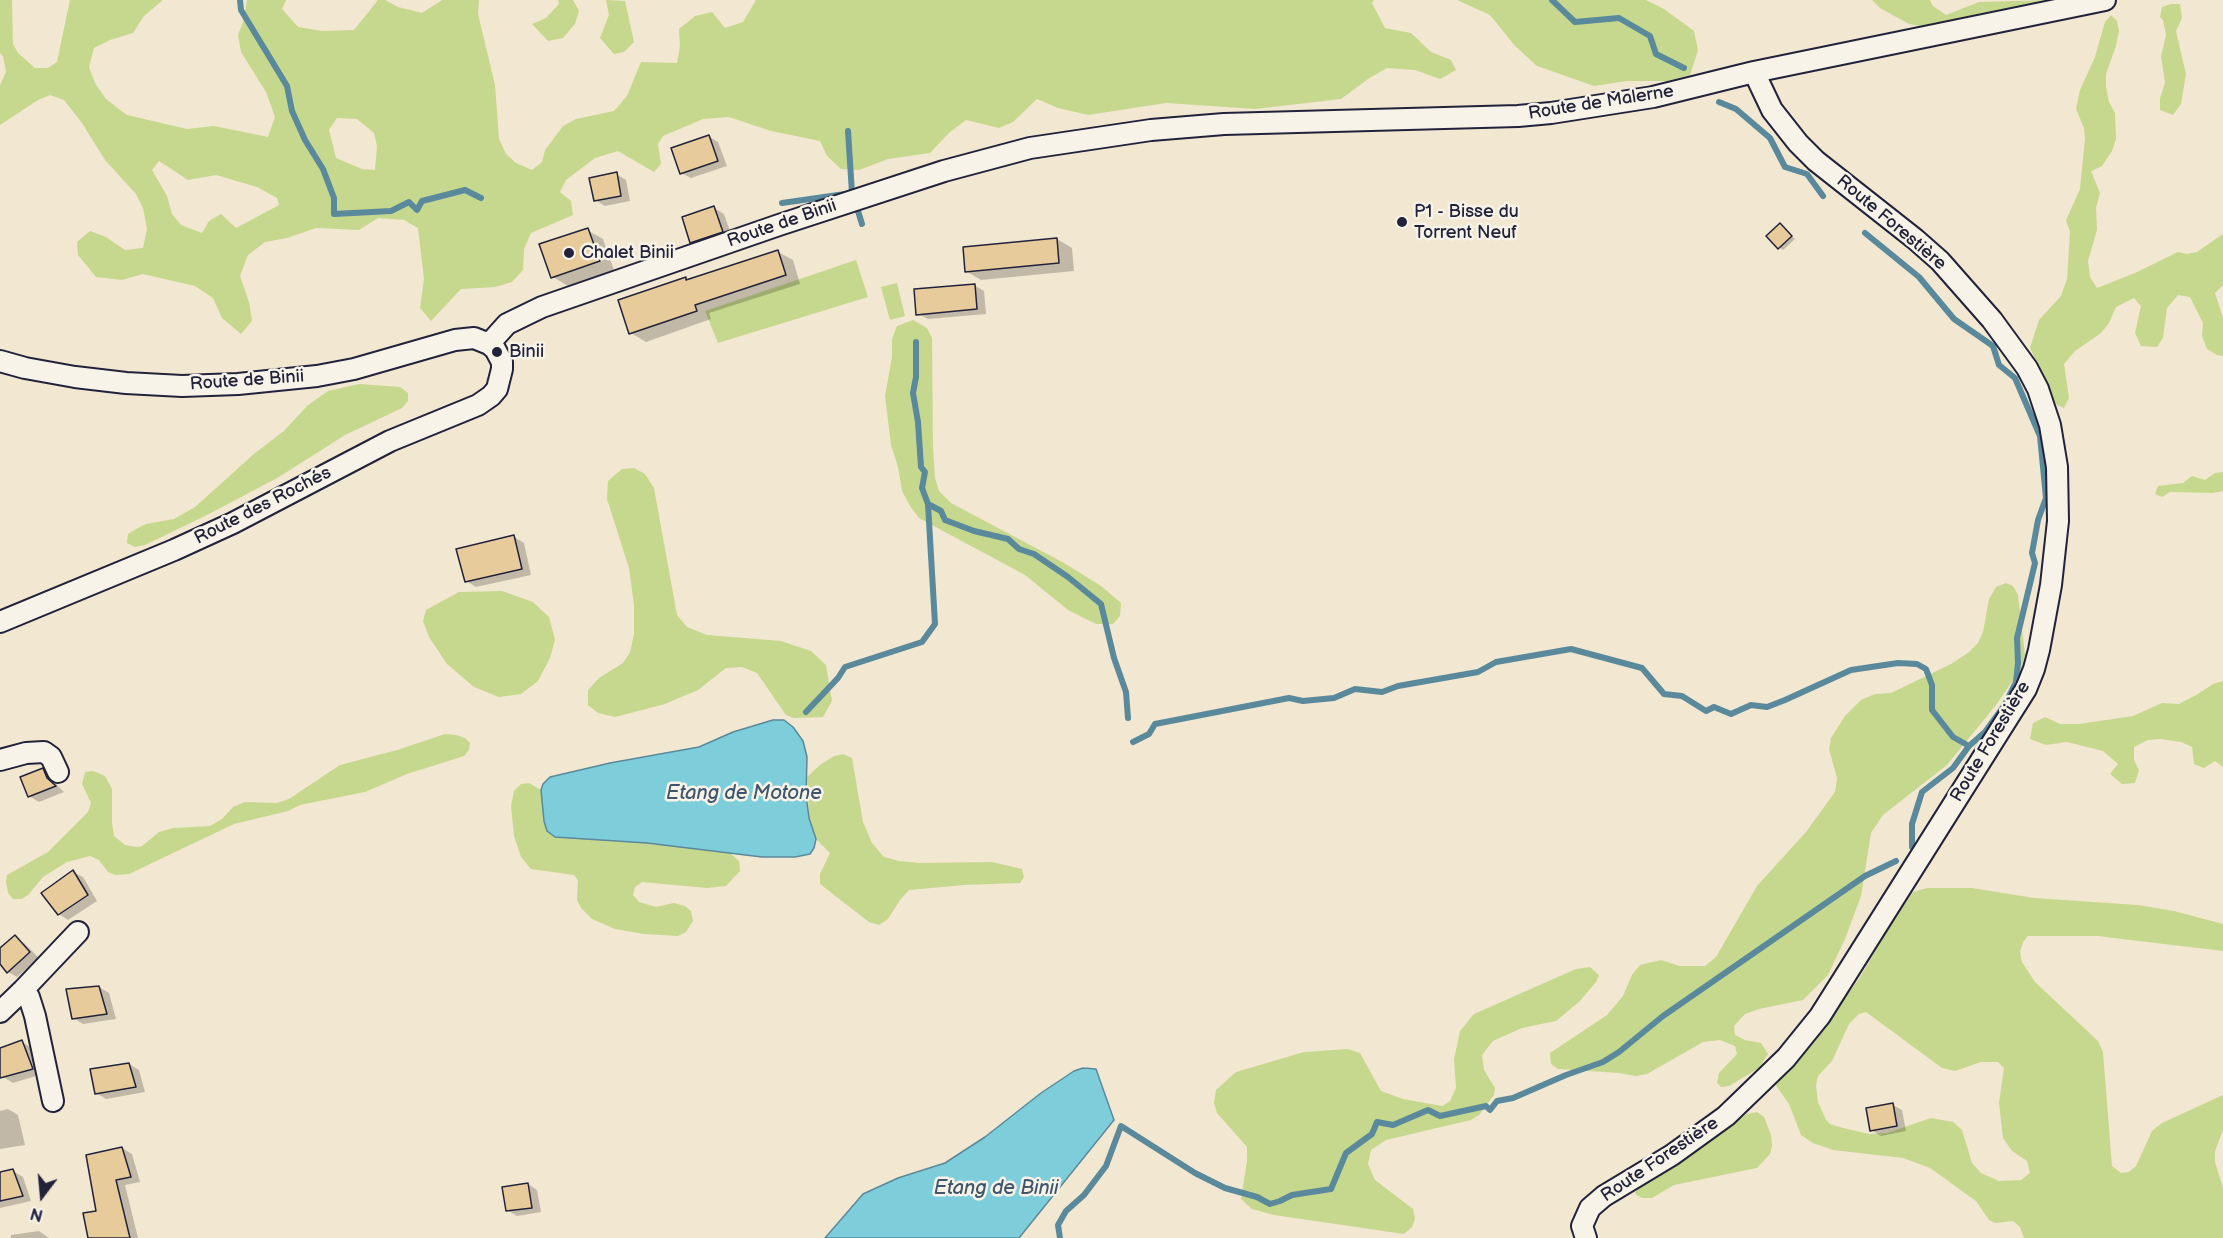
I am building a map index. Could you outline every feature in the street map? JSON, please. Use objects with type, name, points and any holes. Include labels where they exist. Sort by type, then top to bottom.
[{"type":"street","name":"Route de Malerne","points":[[1088,138],[1224,124],[1507,117],[1551,113],[1653,97],[1754,72],[2105,0]]},
{"type":"street","name":"Route Forestière","points":[[1586,1238],[1582,1226],[1590,1208],[1710,1129],[1770,1074],[1803,1039],[1842,984],[1918,860],[2016,708],[2034,669],[2051,585],[2058,520],[2056,467],[2050,425],[2038,389],[2027,368],[1972,295],[1940,261],[1804,149],[1772,110],[1754,72]]},
{"type":"street","name":"Route de Binii","points":[[0,361],[65,375],[126,383],[182,386],[238,384],[317,376],[354,369],[467,338],[474,338],[489,344],[507,324],[542,307],[768,228],[986,159],[1030,148],[1088,138]]},
{"type":"street","name":"Route des Rochés","points":[[0,640],[5,633],[2,622],[174,550],[390,441],[478,405],[497,389],[502,369],[499,354],[489,344]]},
{"type":"street","points":[[0,760],[26,753],[44,752],[51,757],[58,772]]},
{"type":"street","points":[[0,1012],[24,990],[78,932]]},
{"type":"street","points":[[24,990],[35,1016],[53,1101]]},
{"type":"green space","points":[[0,0],[12,0],[13,44],[18,53],[35,68],[48,68],[57,62],[70,0],[163,0],[144,16],[133,33],[94,48],[89,67],[95,83],[106,99],[127,115],[187,129],[214,126],[268,137],[275,117],[266,92],[241,52],[238,35],[247,0],[286,0],[282,9],[298,27],[322,31],[354,30],[378,0],[385,0],[398,7],[422,13],[442,0],[479,0],[478,14],[495,85],[499,139],[506,154],[516,163],[532,170],[542,162],[545,150],[563,126],[576,119],[614,111],[627,96],[641,62],[677,63],[680,46],[679,29],[695,16],[712,12],[725,28],[743,22],[756,0],[1374,0],[1372,3],[1385,28],[1411,33],[1431,52],[1451,60],[1456,70],[1440,79],[1415,70],[1387,68],[1341,99],[1255,109],[1166,103],[1088,115],[1058,108],[1037,99],[1013,122],[999,128],[966,120],[949,133],[930,153],[888,159],[859,170],[841,169],[827,156],[820,141],[771,131],[729,117],[703,119],[663,136],[658,144],[661,164],[654,172],[618,151],[595,158],[566,180],[560,192],[571,201],[573,215],[531,233],[524,249],[523,270],[512,282],[495,287],[461,289],[431,321],[420,308],[424,279],[418,228],[404,220],[378,218],[359,230],[316,228],[287,238],[265,242],[248,255],[240,276],[249,302],[252,321],[241,334],[222,318],[213,298],[195,286],[143,274],[122,280],[96,277],[78,255],[77,242],[90,231],[106,237],[125,250],[143,248],[147,229],[143,208],[136,194],[105,160],[82,123],[64,100],[50,95],[38,100],[0,125],[0,85],[6,72],[3,56],[0,53]],"holes":[[[337,118],[357,119],[374,133],[377,146],[375,170],[362,169],[336,158],[329,130]],[[159,161],[188,180],[216,175],[257,187],[277,198],[279,205],[236,228],[221,214],[209,221],[202,233],[181,225],[172,214],[167,196],[152,170]]]},
{"type":"green space","points":[[558,0],[573,0],[579,11],[575,24],[563,38],[548,41],[532,24],[546,18],[559,4]]},
{"type":"green space","points":[[606,0],[625,1],[634,42],[624,52],[614,54],[600,38],[609,15]]},
{"type":"green space","points":[[1457,0],[1646,0],[1664,9],[1694,31],[1698,50],[1690,75],[1667,81],[1626,81],[1594,86],[1537,66],[1515,46],[1490,15]]},
{"type":"green space","points":[[1872,0],[1930,0],[1933,6],[1946,15],[1979,2],[2049,0],[1999,14],[1926,27],[1909,24],[1880,8]]},
{"type":"green space","points":[[2180,4],[2182,18],[2176,31],[2186,74],[2181,104],[2173,115],[2160,110],[2160,98],[2165,83],[2161,56],[2166,35],[2163,20],[2160,17],[2162,7]]},
{"type":"green space","points":[[2111,15],[2117,21],[2119,31],[2106,74],[2106,86],[2109,102],[2115,113],[2116,139],[2112,151],[2102,166],[2091,171],[2100,193],[2096,208],[2097,230],[2088,261],[2090,277],[2097,288],[2178,252],[2187,254],[2197,252],[2223,234],[2223,285],[2215,293],[2223,318],[2223,356],[2207,349],[2202,336],[2203,323],[2190,297],[2178,295],[2167,308],[2163,338],[2157,347],[2141,346],[2135,333],[2141,306],[2134,298],[2116,307],[2109,323],[2101,333],[2075,351],[2064,364],[2069,398],[2064,408],[2057,405],[2051,396],[2030,348],[2039,320],[2061,296],[2067,279],[2070,232],[2066,220],[2080,189],[2085,139],[2084,128],[2076,109],[2080,90],[2095,57],[2105,22]]},
{"type":"green space","points":[[856,260],[868,297],[718,343],[705,311]]},
{"type":"green space","points":[[897,283],[905,316],[890,320],[881,287]]},
{"type":"green space","points":[[913,320],[927,328],[932,338],[933,448],[935,478],[939,491],[951,503],[1064,563],[1101,586],[1121,603],[1120,616],[1113,624],[1096,624],[1068,610],[1025,575],[919,518],[910,506],[902,491],[891,445],[885,396],[892,357],[892,339],[897,326]]},
{"type":"green space","points":[[359,384],[400,387],[408,393],[408,401],[402,408],[345,435],[279,477],[207,515],[145,545],[135,547],[127,543],[128,534],[136,529],[146,524],[174,519],[195,507],[255,453],[284,431],[307,406],[328,391]]},
{"type":"green space","points":[[634,468],[645,474],[654,488],[677,615],[687,627],[707,635],[781,641],[811,651],[826,665],[832,701],[823,717],[794,718],[786,715],[757,673],[742,667],[726,668],[698,690],[665,704],[615,717],[598,713],[588,705],[588,690],[599,678],[623,663],[630,652],[634,634],[634,605],[629,568],[607,499],[608,481],[622,469]]},
{"type":"green space","points":[[2223,472],[2223,491],[2213,493],[2170,492],[2162,497],[2155,494],[2158,486],[2183,483],[2192,476],[2205,480],[2215,473]]},
{"type":"green space","points":[[2006,583],[2013,586],[2018,595],[2025,655],[2022,667],[1996,705],[1947,765],[1883,815],[1871,833],[1861,896],[1845,939],[1828,975],[1803,1000],[1745,1014],[1734,1026],[1735,1035],[1745,1040],[1761,1043],[1768,1054],[1759,1068],[1729,1086],[1721,1087],[1717,1083],[1719,1073],[1737,1054],[1735,1046],[1720,1040],[1703,1042],[1647,1074],[1636,1076],[1558,1069],[1551,1064],[1550,1053],[1607,1015],[1623,996],[1632,975],[1640,965],[1661,960],[1680,966],[1705,966],[1716,957],[1757,886],[1806,832],[1835,792],[1837,778],[1829,749],[1831,738],[1845,716],[1861,700],[1875,694],[1891,693],[1951,664],[1968,653],[1978,643],[1983,632],[1989,599],[1996,587]]},
{"type":"green space","points":[[502,591],[533,602],[549,617],[555,640],[550,658],[538,681],[521,694],[499,697],[474,687],[447,664],[429,637],[423,621],[426,610],[459,592]]},
{"type":"green space","points":[[2223,681],[2223,767],[2215,761],[2204,768],[2194,764],[2192,747],[2181,742],[2148,740],[2134,747],[2134,760],[2139,770],[2135,783],[2122,784],[2110,774],[2118,764],[2103,751],[2067,742],[2046,745],[2030,739],[2033,723],[2045,717],[2060,724],[2079,724],[2133,716],[2162,703],[2179,704],[2213,684]]},
{"type":"green space","points":[[445,734],[465,738],[470,743],[469,750],[464,756],[407,774],[365,792],[300,805],[288,811],[234,824],[129,874],[115,875],[108,872],[99,860],[90,856],[67,862],[43,877],[22,899],[13,899],[8,893],[7,875],[48,852],[88,812],[91,803],[82,784],[85,772],[93,771],[105,776],[112,789],[114,836],[125,845],[137,847],[142,846],[159,832],[173,828],[210,826],[222,819],[233,807],[245,802],[277,803],[289,799],[340,765]]},
{"type":"green space","points":[[843,754],[852,758],[863,822],[872,843],[884,857],[920,863],[992,862],[1022,869],[1024,877],[1020,883],[909,890],[888,919],[879,925],[869,922],[820,884],[820,874],[830,853],[816,839],[809,818],[807,777],[834,756]]},
{"type":"green space","points":[[529,783],[541,790],[544,821],[547,831],[555,837],[647,843],[730,853],[739,861],[740,871],[726,886],[707,888],[642,882],[635,887],[633,895],[639,902],[656,907],[674,903],[685,906],[691,911],[693,921],[686,932],[678,936],[615,929],[592,919],[581,908],[577,900],[578,880],[574,875],[531,869],[521,857],[514,836],[511,806],[514,791],[521,784]]},
{"type":"green space","points":[[1927,888],[1972,888],[2034,898],[2138,905],[2174,911],[2223,924],[2223,951],[2097,936],[2028,936],[2020,952],[2022,962],[2035,982],[2098,1041],[2103,1052],[2112,1166],[2121,1173],[2129,1172],[2136,1166],[2152,1131],[2162,1123],[2223,1095],[2223,1130],[2215,1151],[2215,1162],[2223,1188],[2223,1238],[2024,1238],[2020,1227],[2013,1221],[1995,1223],[1989,1220],[1976,1201],[1930,1168],[1903,1158],[1833,1150],[1813,1143],[1801,1135],[1789,1104],[1775,1084],[1780,1072],[1801,1056],[1859,979],[1913,892]],"holes":[[[1866,1012],[1942,1068],[1955,1071],[1981,1062],[1998,1062],[2004,1068],[1999,1103],[2003,1138],[2012,1151],[2027,1161],[2030,1173],[2021,1180],[1999,1181],[1981,1173],[1972,1163],[1962,1130],[1953,1122],[1931,1118],[1887,1133],[1869,1134],[1830,1124],[1818,1102],[1816,1086],[1818,1076],[1832,1061],[1849,1024],[1859,1014]]]},
{"type":"green space","points":[[1590,967],[1599,975],[1596,982],[1579,1002],[1556,1021],[1522,1028],[1493,1041],[1482,1055],[1484,1070],[1495,1088],[1494,1095],[1479,1115],[1471,1120],[1386,1140],[1371,1150],[1368,1164],[1375,1180],[1413,1209],[1415,1219],[1412,1227],[1404,1234],[1274,1215],[1252,1209],[1241,1199],[1247,1147],[1217,1113],[1214,1103],[1216,1090],[1236,1072],[1304,1052],[1348,1049],[1360,1053],[1381,1091],[1403,1099],[1442,1106],[1450,1101],[1456,1088],[1454,1059],[1460,1031],[1474,1014],[1576,969]]},
{"type":"green space","points":[[1757,1112],[1764,1117],[1771,1135],[1772,1146],[1770,1154],[1757,1168],[1674,1185],[1652,1198],[1642,1198],[1635,1194],[1639,1184],[1681,1161],[1747,1114]]},
{"type":"water","name":"Etang de Motone","points":[[773,720],[784,720],[793,727],[803,741],[807,757],[806,795],[809,818],[816,839],[810,854],[795,857],[762,857],[647,843],[555,837],[547,831],[541,790],[550,777],[610,763],[699,747],[733,732]]},
{"type":"water","name":"Etang de Binii","points":[[1083,1068],[1096,1069],[1114,1120],[1019,1238],[825,1238],[863,1194],[898,1178],[945,1163],[985,1137],[1041,1093],[1074,1071]]},
{"type":"building","points":[[709,135],[718,161],[680,174],[671,148]]},
{"type":"building","points":[[617,172],[621,196],[594,201],[589,178]]},
{"type":"building","points":[[714,206],[723,232],[690,243],[682,217]]},
{"type":"building","points":[[1780,223],[1792,236],[1778,249],[1766,236]]},
{"type":"building","name":"Chalet Binii","points":[[588,228],[600,261],[551,278],[539,244]]},
{"type":"building","points":[[1057,238],[1059,263],[965,272],[963,247]]},
{"type":"building","points":[[778,250],[786,275],[695,305],[697,311],[629,334],[618,300]]},
{"type":"building","points":[[975,284],[977,309],[916,315],[914,289]]},
{"type":"building","points":[[514,535],[522,569],[465,582],[456,549]]},
{"type":"building","points":[[43,768],[47,778],[56,786],[28,797],[20,777]]},
{"type":"building","points":[[73,870],[88,895],[58,915],[41,893]]},
{"type":"building","points":[[15,935],[30,952],[7,973],[0,964],[0,948]]},
{"type":"building","points":[[99,986],[107,1014],[72,1019],[66,989]]},
{"type":"building","points":[[22,1040],[33,1069],[0,1078],[0,1048]]},
{"type":"building","points":[[129,1063],[136,1087],[95,1094],[90,1069]]},
{"type":"building","points":[[1893,1103],[1897,1126],[1870,1131],[1866,1108]]},
{"type":"building","points":[[122,1147],[131,1177],[116,1180],[130,1238],[88,1238],[83,1213],[96,1211],[86,1155]]},
{"type":"building","points":[[13,1169],[23,1196],[0,1201],[0,1172]]},
{"type":"building","points":[[528,1183],[532,1208],[506,1211],[502,1187]]},
{"type":"waterway","points":[[240,0],[241,10],[287,86],[292,111],[305,140],[323,169],[334,198],[334,214],[391,211],[409,202],[417,210],[422,201],[465,190],[481,198]]},
{"type":"waterway","points":[[1552,0],[1575,22],[1619,18],[1650,36],[1656,54],[1684,68]]},
{"type":"waterway","points":[[1719,102],[1736,109],[1770,138],[1785,167],[1807,174],[1823,196]]},
{"type":"waterway","points":[[782,203],[852,193],[848,131]]},
{"type":"waterway","points":[[858,211],[862,224]]},
{"type":"waterway","points":[[1865,233],[1919,277],[1954,319],[1993,346],[1999,365],[2015,378],[2040,436],[2046,498],[2038,520],[2032,553],[2035,563],[2017,638],[2016,682],[2004,706],[1985,732],[1969,746],[1953,768],[1922,792],[1912,824],[1912,847]]},
{"type":"waterway","points":[[916,342],[916,377],[913,393],[918,422],[921,467],[925,472],[922,488],[928,504],[941,511],[945,520],[974,531],[1008,539],[1019,549],[1034,554],[1068,577],[1101,604],[1114,658],[1126,692],[1128,718]]},
{"type":"waterway","points":[[806,712],[838,678],[845,667],[922,642],[935,624],[928,504]]},
{"type":"waterway","points":[[1133,742],[1149,734],[1155,724],[1289,698],[1303,701],[1334,698],[1355,689],[1382,692],[1398,686],[1478,672],[1496,662],[1571,649],[1642,668],[1664,694],[1682,696],[1706,711],[1714,707],[1731,714],[1751,705],[1767,707],[1851,670],[1898,663],[1917,664],[1926,669],[1932,685],[1932,710],[1953,737],[1969,746]]},
{"type":"waterway","points":[[1060,1238],[1058,1225],[1066,1211],[1084,1195],[1106,1166],[1121,1126],[1195,1173],[1225,1188],[1257,1197],[1270,1204],[1292,1195],[1331,1189],[1346,1153],[1372,1134],[1377,1122],[1393,1125],[1428,1110],[1440,1116],[1486,1106],[1490,1110],[1497,1101],[1513,1098],[1603,1062],[1663,1016],[1865,876],[1896,861]]},
{"type":"place","name":"P1 - Bisse du Torrent Neuf","points":[[1402,222]]},
{"type":"place","name":"Chalet Binii","points":[[569,253]]},
{"type":"place","name":"Binii","points":[[497,352]]}]
